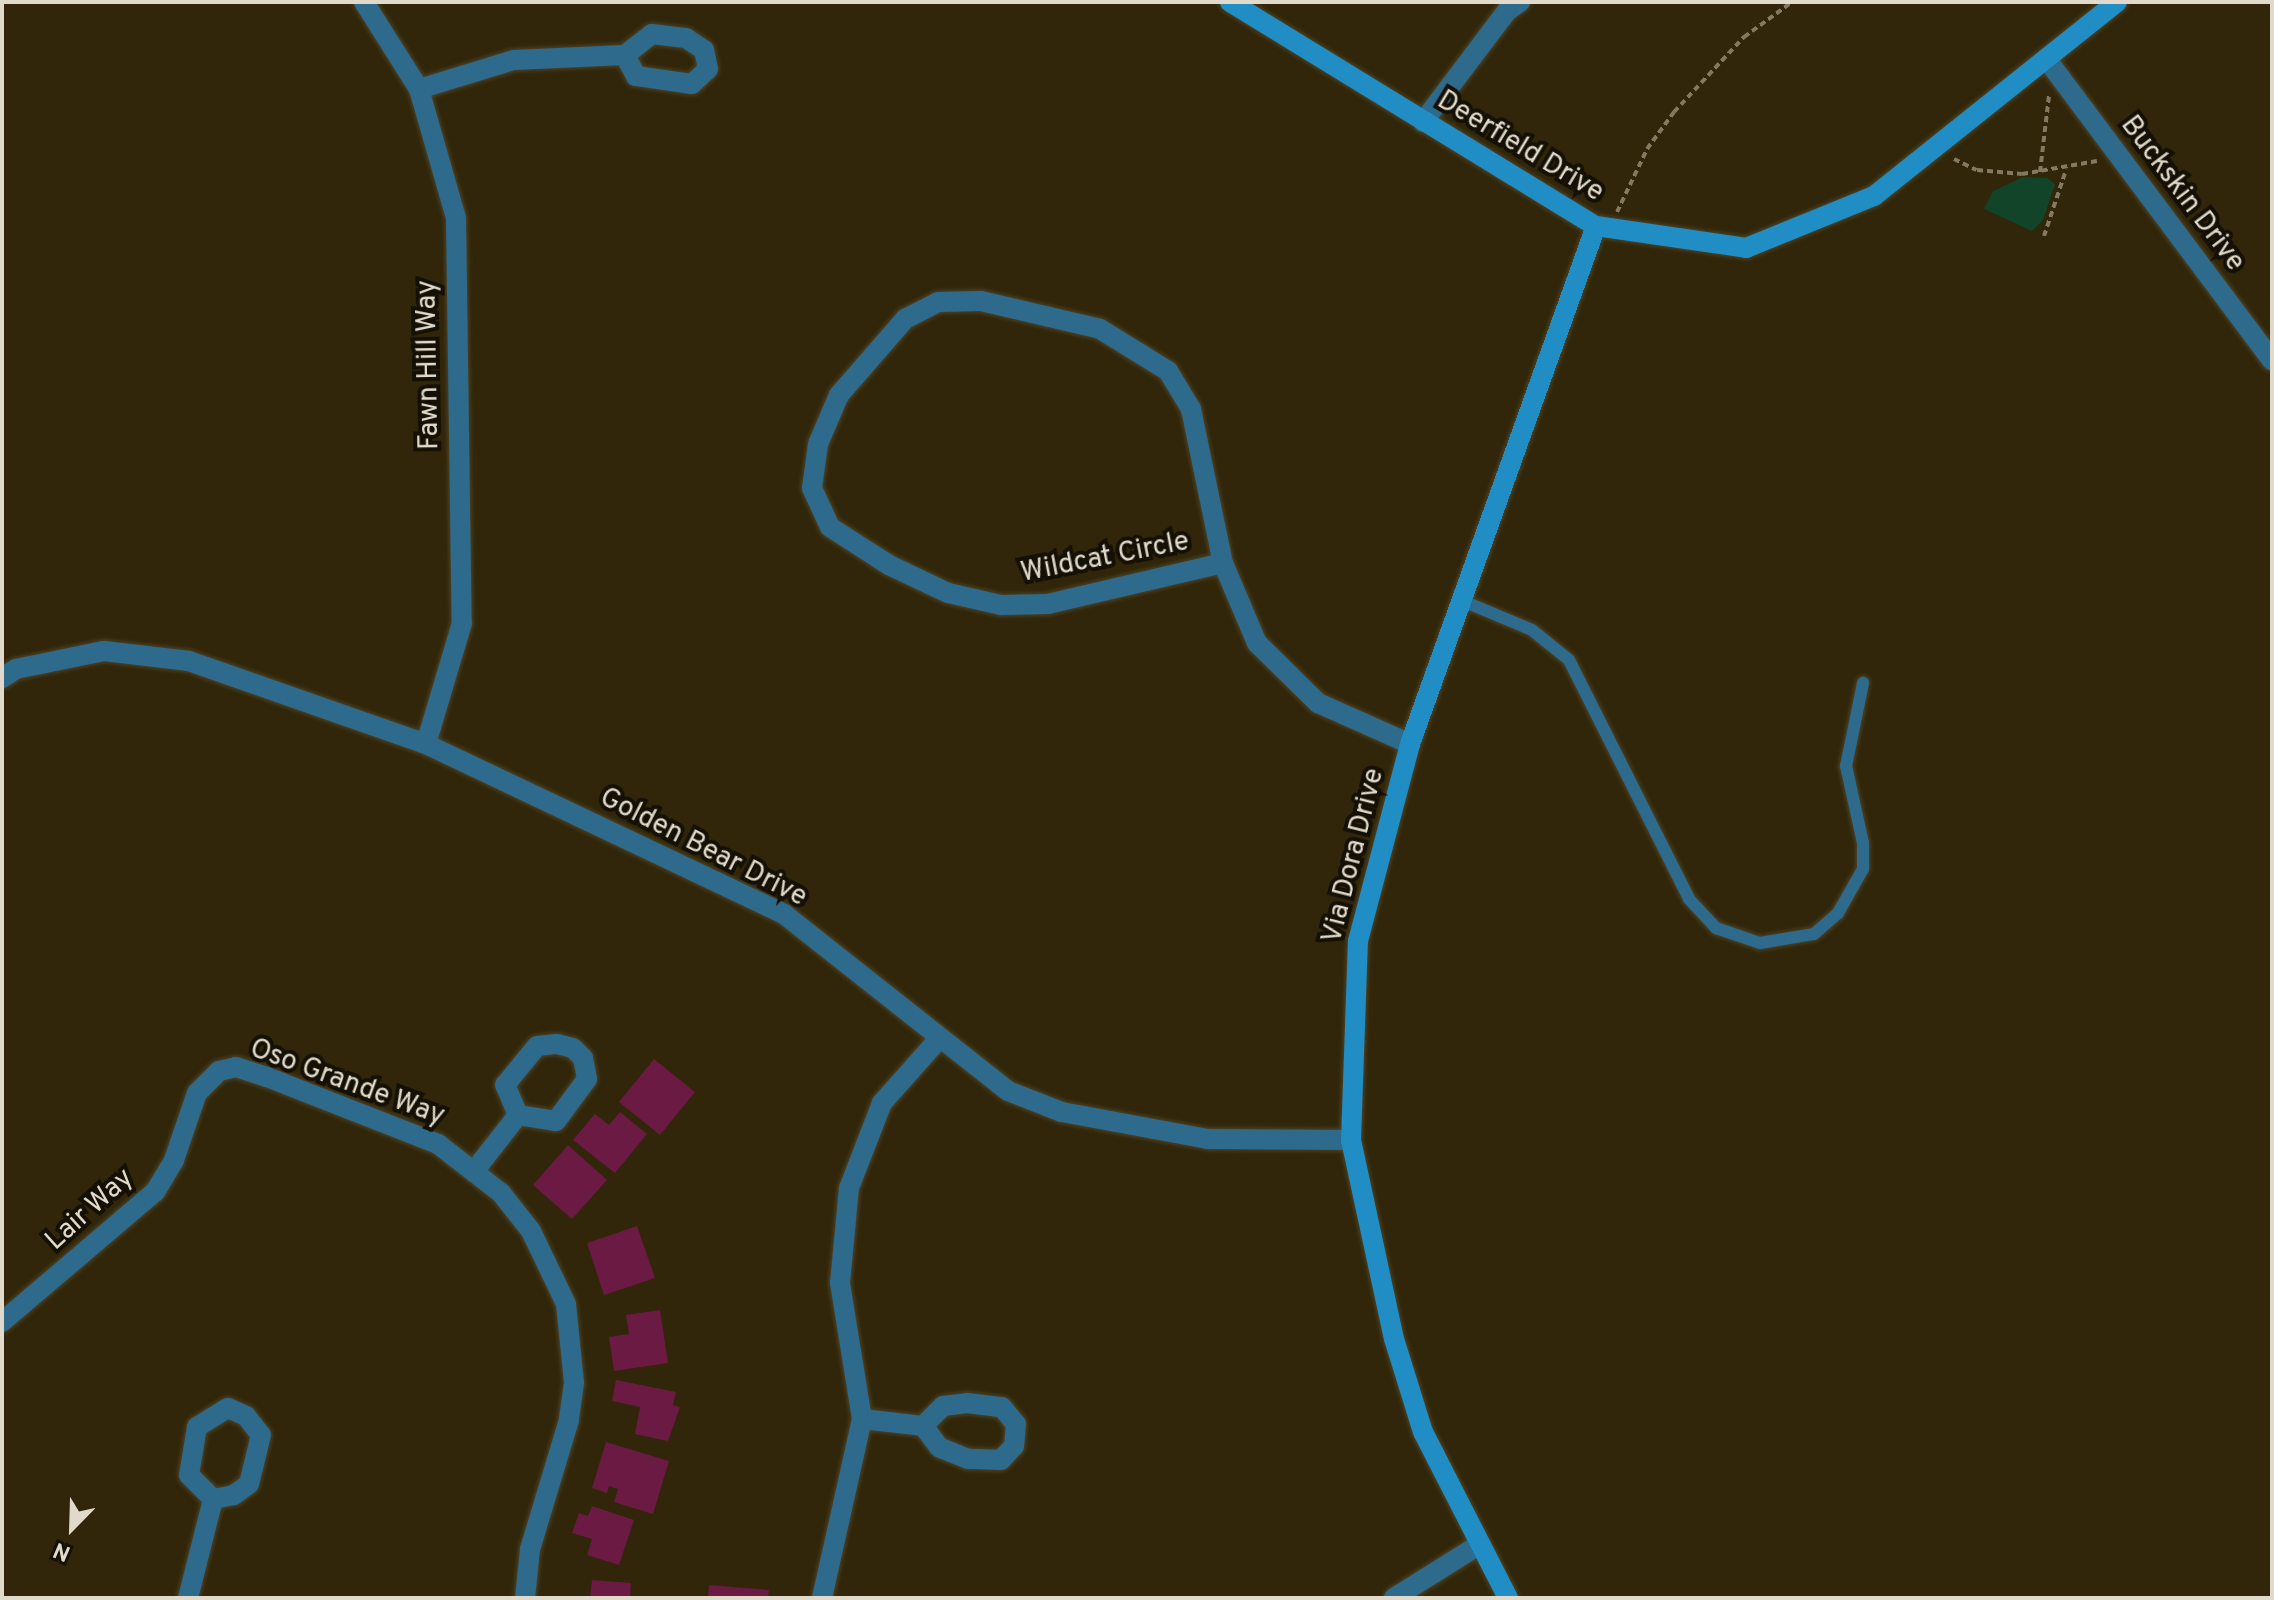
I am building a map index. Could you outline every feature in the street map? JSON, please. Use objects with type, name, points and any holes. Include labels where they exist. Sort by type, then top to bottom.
[{"type":"street","name":"Fawn Hill Way","points":[[364,2],[419,89],[456,218],[462,623],[426,744]]},
{"type":"street","name":"Deerfield Drive","points":[[1230,2],[1423,122],[1604,228],[1746,248],[1874,196],[2051,65],[2117,2]]},
{"type":"street","points":[[1423,122],[1507,11],[1520,2]]},
{"type":"street","points":[[419,89],[514,60],[625,55]]},
{"type":"street","name":"Buckskin Drive","points":[[2051,65],[2272,360]]},
{"type":"street","name":"Via Dora Drive","points":[[1508,1598],[1477,1546],[1423,1432],[1394,1339],[1351,1140],[1358,941],[1410,744],[1604,228]]},
{"type":"street","name":"Wildcat Circle","points":[[1223,563],[1048,604],[1001,605],[948,593],[889,565],[830,527],[812,488],[818,444],[839,395],[905,319],[938,302],[981,301],[1100,329],[1168,371],[1191,409],[1223,563],[1257,643],[1318,703],[1410,744]]},
{"type":"street","name":"Golden Bear Drive","points":[[2,678],[16,669],[104,651],[189,661],[426,744],[784,914],[937,1041],[1008,1091],[1062,1112],[1207,1139],[1351,1140]]},
{"type":"street","points":[[822,1598],[862,1419],[840,1283],[849,1188],[882,1103],[937,1041]]},
{"type":"street","name":"Oso Grande Way","points":[[209,1077],[236,1067],[415,1133],[475,1170],[531,1231],[555,1274],[572,1344],[569,1420],[530,1549],[525,1598]]},
{"type":"street","name":"Lair Way","points":[[2,1322],[155,1192],[174,1160],[197,1093],[209,1077]]},
{"type":"street","points":[[475,1170],[518,1115]]},
{"type":"street","points":[[228,1408],[246,1416],[261,1435],[249,1484],[234,1495],[213,1499],[189,1475],[197,1427],[228,1408]]},
{"type":"street","points":[[862,1419],[923,1426]]},
{"type":"street","points":[[188,1598],[213,1499]]},
{"type":"street","points":[[1394,1598],[1477,1546]]},
{"type":"lane","points":[[1463,601],[1532,630],[1569,660],[1689,899],[1716,928],[1760,943],[1814,934],[1838,913],[1863,869],[1863,843],[1846,766],[1863,683]]},
{"type":"path","points":[[1604,228],[1674,112],[1744,37],[1792,2]]},
{"type":"path","points":[[2040,172],[2051,65]]},
{"type":"path","points":[[1934,149],[1977,170],[2040,172],[2066,169],[2118,154]]},
{"type":"path","points":[[2044,236],[2066,169]]},
{"type":"green space","points":[[2023,177],[2047,178],[2055,184],[2043,220],[2032,231],[1984,209],[1993,191]]},
{"type":"building","points":[[654,1059],[695,1092],[660,1135],[619,1102]]},
{"type":"building","points":[[620,1112],[647,1134],[615,1173],[573,1140],[595,1114],[609,1125]]},
{"type":"building","points":[[568,1145],[607,1180],[572,1219],[533,1185]]},
{"type":"building","points":[[637,1226],[655,1278],[604,1295],[587,1243]]},
{"type":"building","points":[[660,1310],[668,1363],[614,1371],[609,1337],[629,1334],[626,1315]]},
{"type":"building","points":[[616,1380],[676,1392],[673,1405],[680,1407],[668,1441],[635,1434],[640,1407],[612,1401]]},
{"type":"building","points":[[606,1442],[669,1461],[653,1514],[614,1502],[618,1489],[609,1486],[607,1493],[592,1488]]},
{"type":"building","points":[[592,1506],[634,1520],[619,1565],[587,1555],[592,1539],[572,1533],[579,1513],[588,1516]]},
{"type":"building","points":[[592,1580],[631,1583],[630,1598],[590,1598]]},
{"type":"building","points":[[709,1585],[769,1590],[768,1598],[708,1598]]}]
